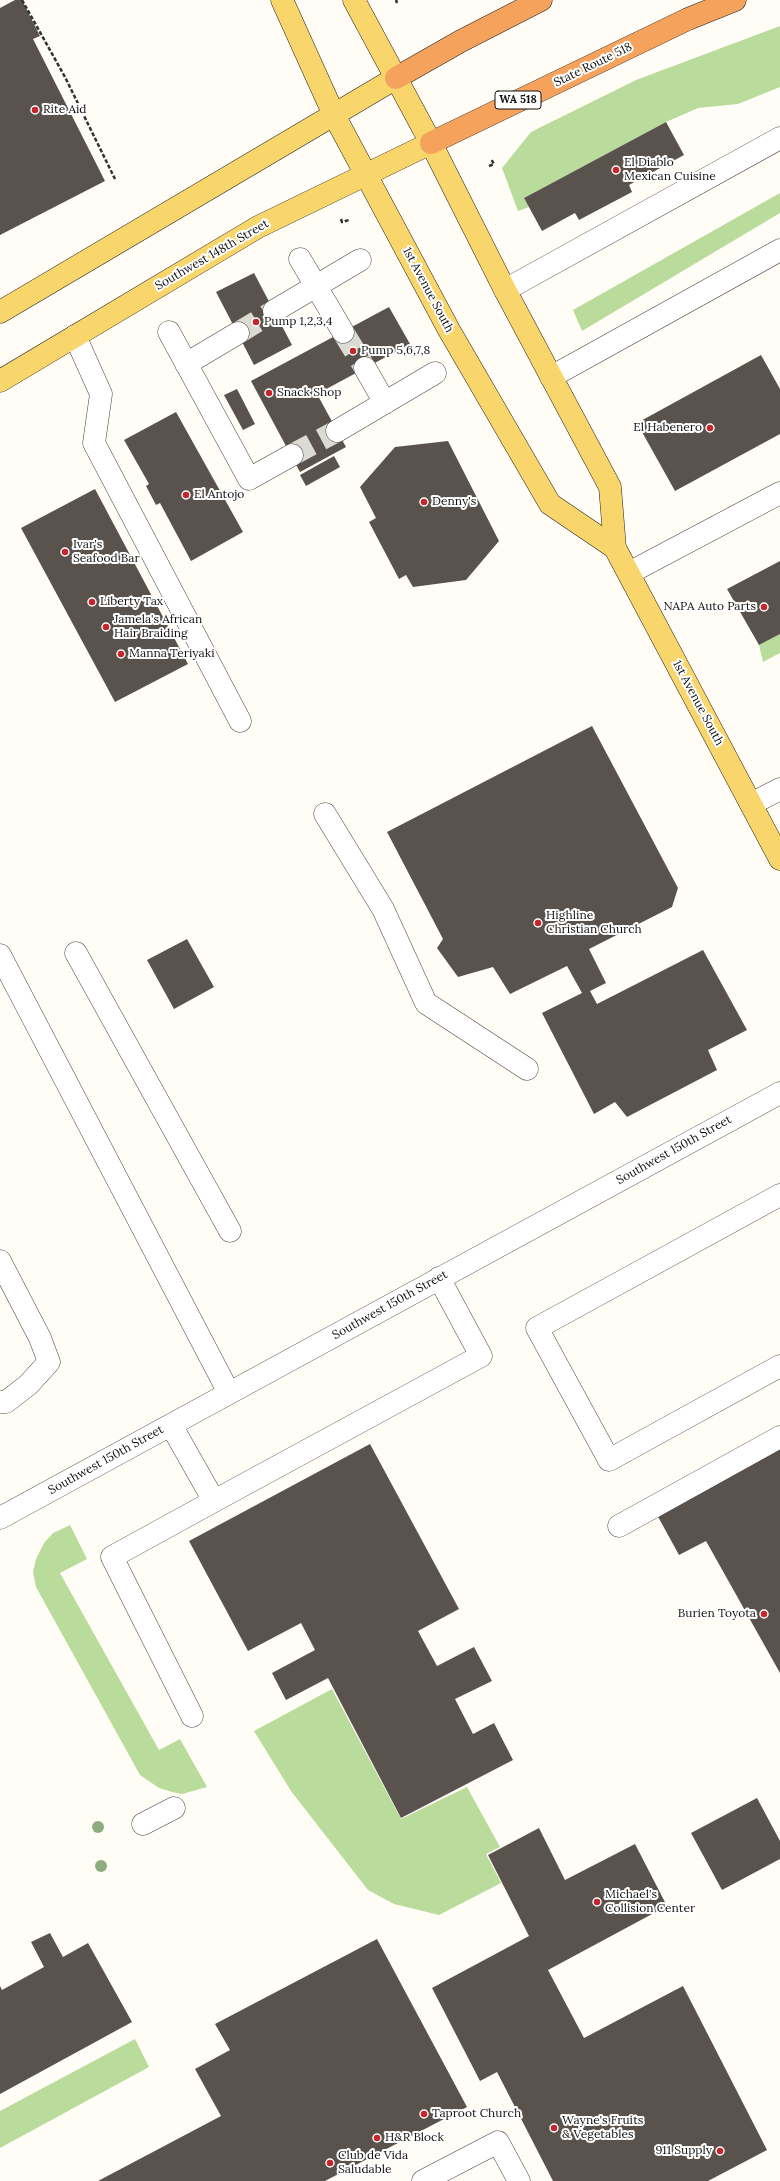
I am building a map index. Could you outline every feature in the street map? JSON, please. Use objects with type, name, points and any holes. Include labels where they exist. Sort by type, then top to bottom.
[{"type":"highway","points":[[396,78],[461,41],[541,0]]},
{"type":"highway","name":"State Route 518","points":[[431,143],[688,19],[735,0]]},
{"type":"main road","name":"1st Avenue South","points":[[282,0],[334,115],[449,330],[550,504],[615,548]]},
{"type":"main road","name":"1st Avenue South","points":[[354,0],[431,143],[505,290],[610,487],[615,548],[780,859]]},
{"type":"main road","points":[[0,312],[396,78]]},
{"type":"main road","name":"Southwest 148th Street","points":[[0,381],[258,226],[431,143]]},
{"type":"street","points":[[505,290],[780,138]]},
{"type":"street","points":[[551,377],[780,250]]},
{"type":"street","points":[[300,259],[343,332]]},
{"type":"street","points":[[274,311],[360,260]]},
{"type":"street","points":[[169,332],[249,479],[292,455]]},
{"type":"street","points":[[186,364],[238,333]]},
{"type":"street","points":[[75,336],[102,394],[94,443],[240,721]]},
{"type":"street","points":[[364,368],[385,404]]},
{"type":"street","points":[[337,431],[385,404],[435,373]]},
{"type":"street","points":[[629,573],[780,493]]},
{"type":"street","points":[[751,804],[780,789]]},
{"type":"street","points":[[325,814],[389,920],[426,1003],[527,1069]]},
{"type":"street","points":[[76,953],[230,1231]]},
{"type":"street","points":[[0,955],[229,1393]]},
{"type":"street","name":"Southwest 150th Street","points":[[0,1518],[780,1092]]},
{"type":"street","points":[[780,1195],[537,1328],[609,1460],[780,1366]]},
{"type":"street","points":[[0,1261],[40,1338],[49,1362],[28,1385],[6,1402],[0,1402]]},
{"type":"street","points":[[192,1716],[112,1557],[481,1356],[439,1278]]},
{"type":"street","points":[[171,1425],[214,1501]]},
{"type":"street","points":[[619,1526],[780,1437]]},
{"type":"street","points":[[143,1824],[174,1808]]},
{"type":"street","points":[[423,2181],[498,2142],[519,2181]]},
{"type":"path","points":[[22,0],[64,77],[115,179]]},
{"type":"path","points":[[489,166],[494,164],[491,159]]},
{"type":"path","points":[[342,222],[349,220]]},
{"type":"green space","points":[[780,26],[780,87],[738,104],[698,108],[666,122],[524,198],[529,207],[518,211],[502,168],[531,132],[636,80]]},
{"type":"green space","points":[[780,193],[780,213],[582,331],[573,310]]},
{"type":"green space","points":[[780,634],[780,653],[763,662],[759,645]]},
{"type":"green space","points":[[70,1525],[87,1559],[60,1573],[159,1750],[180,1739],[207,1787],[182,1794],[159,1788],[140,1775],[36,1587],[33,1572],[36,1559],[44,1543],[53,1533]]},
{"type":"green space","points":[[332,1689],[401,1819],[467,1787],[500,1847],[486,1854],[501,1883],[439,1915],[394,1904],[368,1890],[291,1791],[254,1731]]},
{"type":"green space","points":[[135,2039],[149,2067],[0,2148],[0,2111]]},
{"type":"building","name":"Rite Aid","points":[[15,0],[22,0],[40,36],[33,39],[105,181],[0,235],[0,8]]},
{"type":"building","name":"El Diablo Mexican Cuisine","points":[[666,122],[684,155],[629,185],[632,192],[579,220],[575,213],[542,231],[524,198]]},
{"type":"building","name":"Pump 1,2,3,4","points":[[254,273],[292,345],[254,365],[216,292]]},
{"type":"building","points":[[389,307],[410,344],[317,394],[346,447],[300,472],[251,381]]},
{"type":"building","name":"El Habenero","points":[[761,355],[780,389],[780,434],[675,491],[637,423]]},
{"type":"building","points":[[237,389],[255,424],[243,430],[224,395]]},
{"type":"building","name":"El Antojo","points":[[176,412],[243,532],[191,561],[160,503],[156,505],[146,486],[149,484],[124,440]]},
{"type":"building","name":"Denny's","points":[[448,441],[499,541],[466,580],[413,587],[406,575],[399,579],[369,522],[376,518],[360,487],[395,447]]},
{"type":"building","points":[[334,456],[340,467],[306,486],[300,475]]},
{"type":"building","points":[[95,489],[188,664],[115,702],[21,528]]},
{"type":"building","points":[[780,561],[780,634],[759,645],[727,589]]},
{"type":"building","name":"Highline Christian Church","points":[[592,726],[678,888],[672,907],[589,949],[606,983],[590,991],[597,1004],[703,950],[747,1030],[708,1050],[717,1070],[627,1117],[615,1102],[594,1114],[542,1013],[582,993],[567,966],[510,994],[493,967],[458,977],[437,948],[443,939],[387,832]]},
{"type":"building","points":[[187,939],[214,987],[174,1009],[147,960]]},
{"type":"building","points":[[370,1444],[459,1609],[418,1631],[437,1666],[474,1647],[492,1681],[455,1699],[473,1734],[494,1723],[513,1760],[401,1818],[328,1678],[286,1700],[272,1673],[315,1650],[301,1623],[248,1651],[189,1541]]},
{"type":"building","name":"Burien Toyota","points":[[780,1444],[780,1673],[706,1541],[679,1555],[656,1513]]},
{"type":"building","points":[[757,1798],[780,1841],[780,1859],[722,1890],[691,1833]]},
{"type":"building","points":[[539,1828],[565,1880],[635,1844],[667,1906],[548,1970],[584,2038],[683,1986],[767,2150],[708,2181],[553,2181],[497,2072],[480,2081],[432,1988],[529,1936],[488,1855]]},
{"type":"building","points":[[50,1933],[63,1957],[88,1943],[132,2022],[0,2094],[0,1986],[2,1990],[44,1967],[31,1942]]},
{"type":"building","points":[[377,1939],[467,2107],[325,2181],[98,2181],[221,2116],[195,2069],[230,2050],[215,2024]]},
{"type":"tunnel","points":[[238,333],[274,311]]},
{"type":"tunnel","points":[[343,332],[365,368]]},
{"type":"tunnel","points":[[292,455],[337,431]]},
{"type":"place","name":"Rite Aid","points":[[35,110]]},
{"type":"place","name":"El Diablo Mexican Cuisine","points":[[616,170]]},
{"type":"place","name":"Pump 1,2,3,4","points":[[256,322]]},
{"type":"place","name":"Pump 5,6,7,8","points":[[353,351]]},
{"type":"place","name":"Snack Shop","points":[[269,393]]},
{"type":"place","name":"El Habenero","points":[[710,428]]},
{"type":"place","name":"El Antojo","points":[[186,495]]},
{"type":"place","name":"Denny's","points":[[424,502]]},
{"type":"place","name":"Ivar's Seafood Bar","points":[[65,552]]},
{"type":"place","name":"Liberty Tax","points":[[92,602]]},
{"type":"place","name":"NAPA Auto Parts","points":[[764,607]]},
{"type":"place","name":"Jamela's African Hair Braiding","points":[[106,627]]},
{"type":"place","name":"Manna Teriyaki","points":[[121,654]]},
{"type":"place","name":"Highline Christian Church","points":[[538,923]]},
{"type":"place","name":"Burien Toyota","points":[[764,1614]]},
{"type":"place","name":"Michael's Collision Center","points":[[597,1902]]},
{"type":"place","name":"Taproot Church","points":[[424,2114]]},
{"type":"place","name":"Wayne's Fruits & Vegetables","points":[[554,2128]]},
{"type":"place","name":"H&R Block","points":[[377,2138]]},
{"type":"place","name":"911 Supply","points":[[720,2151]]},
{"type":"place","name":"Club de Vida Saludable","points":[[330,2163]]}]
